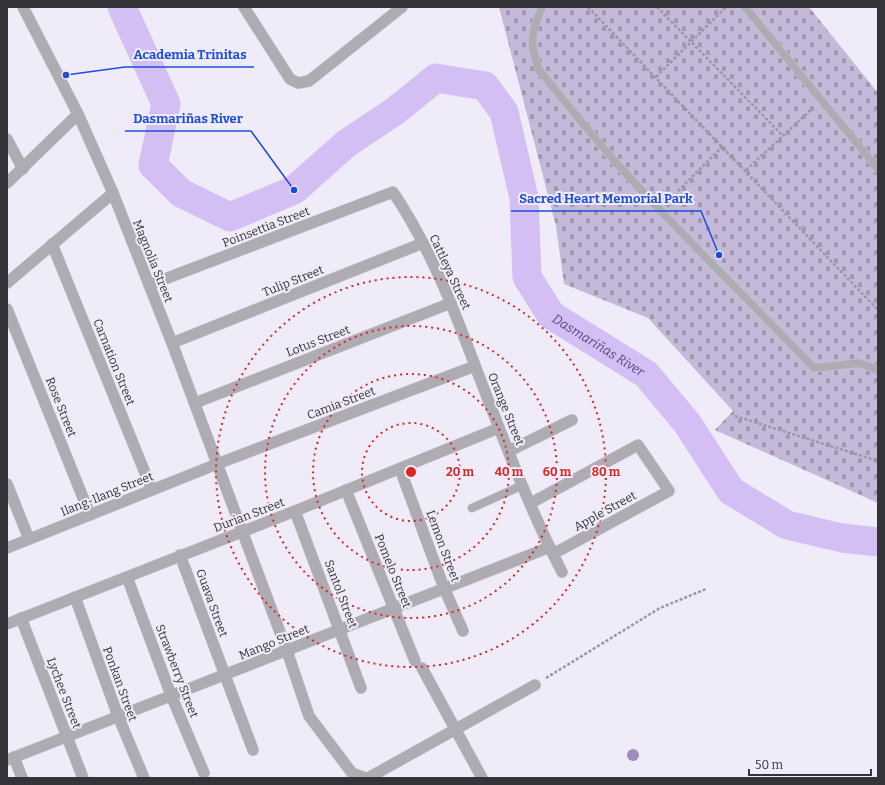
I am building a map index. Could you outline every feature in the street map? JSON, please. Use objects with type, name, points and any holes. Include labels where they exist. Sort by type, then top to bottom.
[{"type":"street","name":"Magnolia Street","points":[[23,7],[78,114],[113,193],[195,403],[287,651],[309,716],[352,773],[367,778]]},
{"type":"street","points":[[244,7],[290,79],[298,83],[309,81],[402,7]]},
{"type":"street","points":[[7,183],[78,114]]},
{"type":"street","points":[[7,139],[23,169]]},
{"type":"street","name":"Cattleya Street","points":[[394,192],[410,217],[451,303],[475,366]]},
{"type":"street","name":"Poinsettia Street","points":[[149,285],[394,192]]},
{"type":"street","points":[[7,283],[113,193]]},
{"type":"street","name":"Tulip Street","points":[[172,343],[423,243]]},
{"type":"street","name":"Carnation Street","points":[[52,244],[152,490]]},
{"type":"street","name":"Lotus Street","points":[[195,403],[451,303]]},
{"type":"street","name":"Rose Street","points":[[7,309],[90,515]]},
{"type":"street","name":"Orange Street","points":[[475,366],[523,485],[551,551],[562,572]]},
{"type":"street","name":"Camia Street","points":[[217,464],[475,366]]},
{"type":"street","points":[[509,451],[572,420]]},
{"type":"street","name":"Durian Street","points":[[7,624],[242,532],[499,428]]},
{"type":"street","name":"Apple Street","points":[[531,503],[638,445],[669,491],[551,551]]},
{"type":"street","name":"Ilang-Ilang Street","points":[[7,548],[217,464]]},
{"type":"street","name":"Lemon Street","points":[[400,468],[444,588],[463,631]]},
{"type":"street","points":[[7,484],[29,539]]},
{"type":"street","name":"Pomelo Street","points":[[346,490],[419,665],[482,778]]},
{"type":"street","name":"Santol Street","points":[[296,510],[341,629],[361,688]]},
{"type":"street","name":"Mango Street","points":[[10,758],[224,676],[444,588],[551,551]]},
{"type":"street","name":"Guava Street","points":[[180,555],[224,676],[253,750]]},
{"type":"street","name":"Strawberry Street","points":[[126,577],[204,773]]},
{"type":"street","name":"Ponkan Street","points":[[75,597],[118,716],[144,778]]},
{"type":"street","name":"Lychee Street","points":[[21,618],[83,778]]},
{"type":"street","points":[[367,778],[535,685]]},
{"type":"street","points":[[10,758],[22,778]]},
{"type":"lane","points":[[542,7],[534,26],[532,51],[539,70],[620,167],[726,280],[769,321],[814,368],[859,363],[878,370]]},
{"type":"lane","points":[[746,7],[878,169]]},
{"type":"lane","points":[[472,508],[523,485]]},
{"type":"path","points":[[588,7],[746,170],[878,310]]},
{"type":"path","points":[[657,7],[690,43],[783,136]]},
{"type":"path","points":[[656,77],[726,7]]},
{"type":"path","points":[[746,170],[823,100]]},
{"type":"path","points":[[678,191],[723,146]]},
{"type":"path","points":[[735,416],[878,461]]},
{"type":"path","points":[[535,685],[660,608],[706,589]]},
{"type":"green space","points":[[499,7],[809,7],[878,93],[878,503],[715,430],[733,411],[648,318],[564,284],[556,226]]},
{"type":"waterway","name":"Dasmariñas River","points":[[122,7],[166,104],[153,165],[181,193],[230,217],[294,190],[347,143],[395,111],[436,78],[485,86],[504,112],[524,198],[527,277],[551,315],[646,374],[687,423],[731,491],[787,525],[842,538],[878,542]]},
{"type":"place","name":"Academia Trinitas","points":[[66,75]]},
{"type":"place","name":"Dasmariñas River","points":[[294,190]]},
{"type":"place","name":"Sacred Heart Memorial Park","points":[[719,255]]}]
